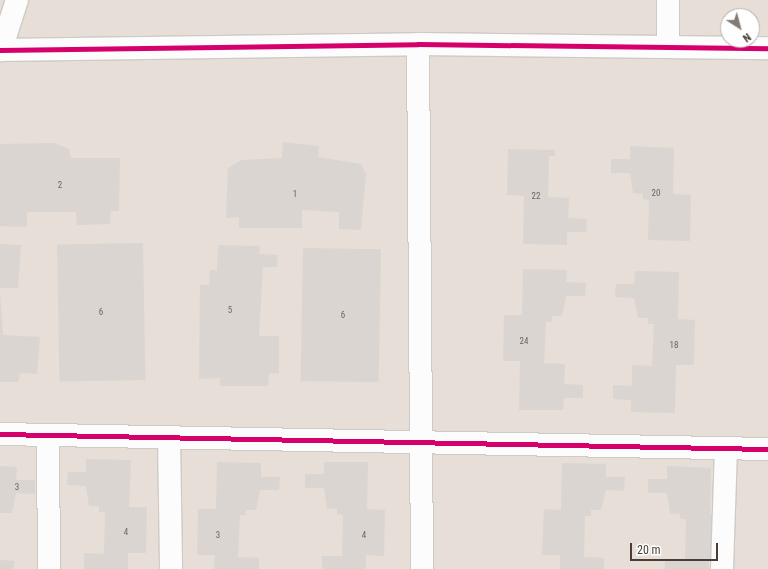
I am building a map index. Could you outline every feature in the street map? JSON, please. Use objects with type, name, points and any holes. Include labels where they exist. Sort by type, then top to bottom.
[{"type":"street","points":[[17,0],[1,50],[418,44],[768,48]]},
{"type":"street","points":[[668,0],[668,47]]},
{"type":"street","points":[[418,44],[423,440],[422,569]]},
{"type":"street","points":[[0,434],[423,440],[768,449]]},
{"type":"street","points":[[48,435],[49,569]]},
{"type":"street","points":[[169,436],[171,569]]},
{"type":"street","points":[[722,569],[726,448]]},
{"type":"shaded area","points":[[0,0],[768,0],[768,569],[0,569]]},
{"type":"building","points":[[283,142],[319,146],[318,157],[361,164],[366,175],[361,230],[339,229],[339,212],[302,210],[302,228],[239,228],[239,217],[226,218],[228,168],[242,160],[282,158]]},
{"type":"building","points":[[54,143],[69,149],[71,158],[120,158],[119,211],[111,211],[110,224],[77,225],[76,212],[27,212],[27,227],[0,226],[0,144]]},
{"type":"building","points":[[630,146],[674,148],[673,194],[691,195],[690,241],[648,240],[649,200],[643,199],[643,194],[633,193],[630,173],[611,173],[611,159],[630,159]]},
{"type":"building","points":[[508,149],[555,150],[555,156],[549,156],[548,197],[569,198],[568,218],[587,219],[586,232],[567,232],[567,245],[523,244],[524,196],[507,195]]},
{"type":"building","points":[[143,243],[145,380],[59,381],[57,245]]},
{"type":"building","points":[[0,244],[21,245],[18,288],[0,288]]},
{"type":"building","points":[[218,245],[260,246],[259,254],[278,255],[277,267],[263,267],[259,336],[279,336],[279,373],[269,374],[268,386],[220,386],[220,378],[199,379],[200,285],[209,285],[210,270],[217,271]]},
{"type":"building","points":[[303,248],[381,249],[379,382],[301,381]]},
{"type":"building","points":[[523,269],[567,270],[566,282],[586,283],[585,296],[566,296],[562,316],[552,316],[552,322],[546,322],[544,363],[565,364],[564,384],[583,385],[583,398],[564,398],[563,410],[519,410],[520,361],[503,361],[504,315],[522,315]]},
{"type":"building","points":[[635,271],[679,272],[678,319],[695,320],[694,365],[676,365],[675,413],[631,412],[631,400],[613,399],[613,385],[632,386],[632,365],[652,366],[654,324],[648,324],[648,318],[638,318],[634,298],[615,297],[616,284],[634,284]]},
{"type":"building","points":[[0,292],[3,335],[40,337],[37,374],[20,373],[18,382],[0,382]]},
{"type":"building","points":[[86,459],[131,460],[129,507],[147,507],[146,553],[128,553],[128,569],[84,569],[84,553],[104,554],[105,512],[99,512],[99,506],[89,506],[86,486],[67,485],[68,472],[86,472]]},
{"type":"building","points":[[217,462],[261,463],[261,477],[280,477],[279,490],[260,490],[256,510],[246,510],[246,515],[240,515],[238,557],[259,558],[259,569],[214,569],[215,555],[197,555],[198,509],[216,509]]},
{"type":"building","points":[[324,462],[368,462],[367,509],[385,510],[384,556],[366,555],[366,569],[322,569],[322,556],[342,556],[343,515],[337,514],[337,509],[327,508],[324,488],[305,488],[305,474],[324,474]]},
{"type":"building","points":[[562,463],[606,464],[606,477],[625,477],[624,491],[606,490],[601,510],[591,510],[591,516],[585,516],[584,557],[604,558],[604,569],[560,569],[560,555],[542,555],[544,509],[561,510]]},
{"type":"building","points":[[0,466],[17,467],[16,480],[35,480],[35,494],[16,493],[12,513],[0,513]]},
{"type":"building","points":[[667,466],[711,468],[710,515],[728,515],[727,561],[709,560],[709,569],[665,569],[665,560],[685,561],[686,519],[680,519],[680,514],[670,513],[667,493],[648,493],[648,479],[667,479]]},
{"type":"building","points":[[0,560],[14,561],[13,569],[0,569]]},
{"type":"cycle path","points":[[0,50],[418,44],[768,48]]},
{"type":"cycle path","points":[[0,434],[768,449]]}]
